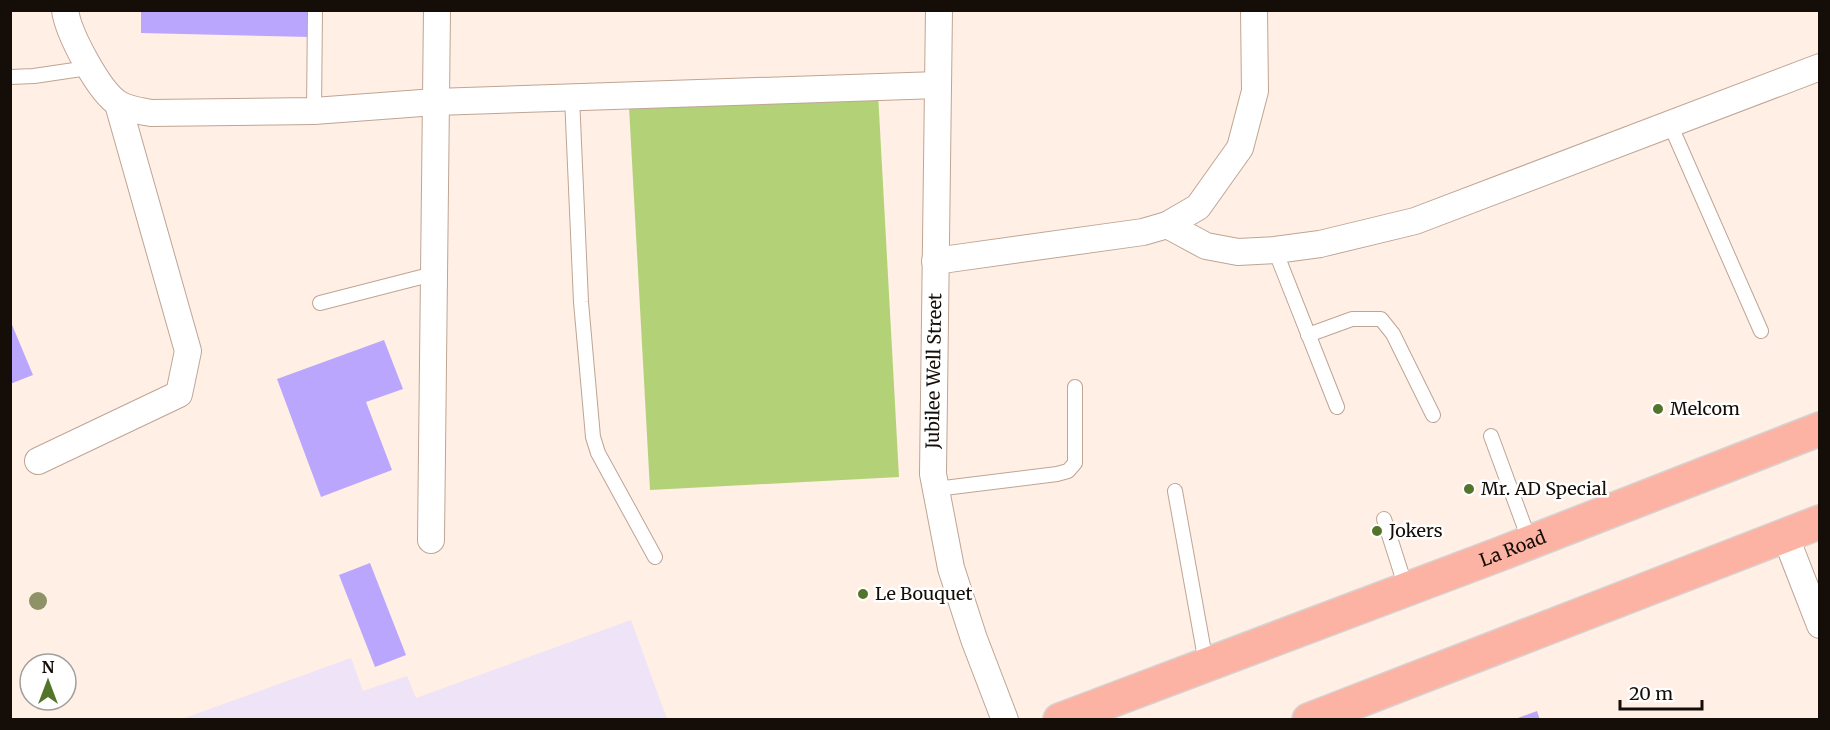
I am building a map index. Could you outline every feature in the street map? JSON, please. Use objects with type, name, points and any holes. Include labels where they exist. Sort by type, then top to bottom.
[{"type":"main road","name":"La Road","points":[[1060,720],[1530,542],[1820,429]]},
{"type":"main road","points":[[1309,720],[1820,522]]},
{"type":"street","points":[[64,10],[88,68],[103,89],[118,104],[151,112],[314,111],[435,102],[938,85]]},
{"type":"street","points":[[431,540],[437,10]]},
{"type":"street","name":"Jubilee Well Street","points":[[939,10],[933,474],[951,568],[974,639],[1005,720]]},
{"type":"street","points":[[935,261],[1143,232],[1167,225],[1198,207],[1240,148],[1255,92],[1254,10]]},
{"type":"street","points":[[1167,225],[1206,246],[1238,252],[1320,244],[1415,221],[1820,67]]},
{"type":"street","points":[[39,461],[179,394],[188,351],[118,104]]},
{"type":"street","points":[[1785,535],[1820,625]]},
{"type":"lane","points":[[314,111],[315,10]]},
{"type":"lane","points":[[10,76],[34,76],[88,68]]},
{"type":"lane","points":[[572,97],[581,302],[594,437],[598,453],[655,558]]},
{"type":"lane","points":[[1670,124],[1761,331]]},
{"type":"lane","points":[[1275,250],[1336,407]]},
{"type":"lane","points":[[320,303],[433,274]]},
{"type":"lane","points":[[1308,335],[1352,319],[1381,319],[1392,334],[1433,415]]},
{"type":"lane","points":[[936,489],[1068,471],[1075,463],[1075,387]]},
{"type":"lane","points":[[1491,436],[1530,542]]},
{"type":"lane","points":[[1175,491],[1206,663]]},
{"type":"lane","points":[[1384,519],[1406,588]]},
{"type":"shaded area","points":[[631,620],[667,719],[182,719],[351,658],[363,691],[407,676],[416,698]]},
{"type":"green space","points":[[878,93],[899,477],[650,490],[629,107]]},
{"type":"building","points":[[141,10],[311,10],[310,37],[141,33]]},
{"type":"building","points":[[10,320],[33,375],[10,384]]},
{"type":"building","points":[[384,340],[403,389],[366,402],[392,470],[321,497],[277,379]]},
{"type":"building","points":[[370,563],[406,655],[375,667],[339,575]]},
{"type":"building","points":[[1537,711],[1540,720],[1515,720],[1515,719]]},
{"type":"place","name":"Melcom","points":[[1658,409]]},
{"type":"place","name":"Mr. AD Special","points":[[1469,489]]},
{"type":"place","name":"Jokers","points":[[1377,531]]},
{"type":"place","name":"Le Bouquet","points":[[863,594]]}]
